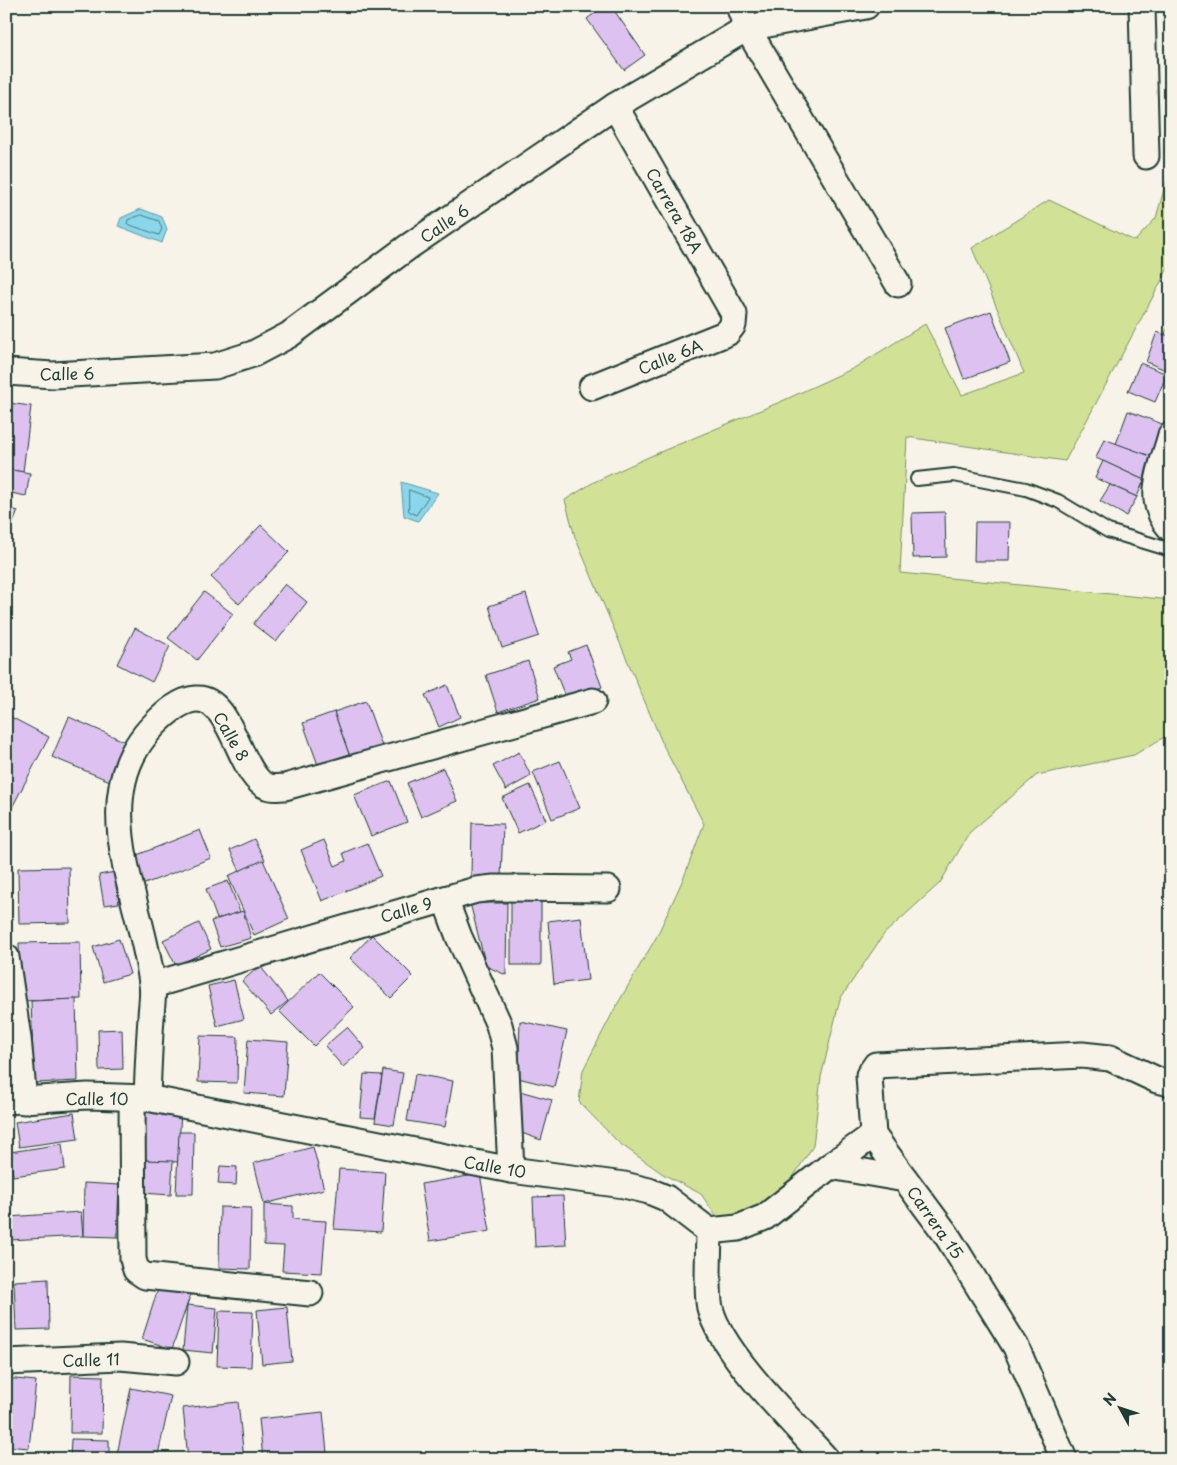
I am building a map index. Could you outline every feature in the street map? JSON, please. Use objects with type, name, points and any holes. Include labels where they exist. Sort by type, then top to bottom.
[{"type":"street","name":"Calle 6","points":[[6,372],[53,375],[215,366],[253,354],[296,330],[408,247],[743,17],[866,6]]},
{"type":"street","points":[[1142,6],[1146,156]]},
{"type":"street","points":[[743,17],[898,284]]},
{"type":"street","name":"Carrera 18A","points":[[615,106],[734,314]]},
{"type":"street","name":"Calle 6A","points":[[592,387],[727,333],[733,325],[734,314]]},
{"type":"street","points":[[1171,435],[1156,491],[1156,505],[1162,520],[1171,529]]},
{"type":"street","name":"Calle 8","points":[[310,1292],[145,1276],[136,1270],[132,1259],[139,1098],[153,985],[119,832],[119,801],[127,768],[135,750],[146,733],[166,713],[186,701],[197,699],[207,701],[219,709],[257,780],[268,788],[285,787],[593,701]]},
{"type":"street","points":[[445,898],[476,890],[494,888],[608,889]]},
{"type":"street","name":"Calle 9","points":[[153,985],[445,898],[458,937],[499,1025],[505,1048],[511,1170]]},
{"type":"street","points":[[6,957],[18,1038],[15,1101]]},
{"type":"street","points":[[906,1179],[873,1135],[869,1075],[876,1065],[1082,1055],[1110,1058],[1157,1080],[1171,1083]]},
{"type":"street","name":"Calle 10","points":[[15,1101],[88,1096],[139,1098],[511,1170],[624,1185],[649,1191],[666,1198],[709,1231]]},
{"type":"street","points":[[826,1459],[752,1376],[722,1334],[710,1308],[709,1231],[738,1228],[765,1217],[873,1135]]},
{"type":"street","name":"Carrera 15","points":[[830,1166],[906,1179],[946,1234],[1016,1347],[1064,1459]]},
{"type":"street","name":"Calle 11","points":[[6,1362],[120,1357],[176,1362]]},
{"type":"lane","points":[[917,479],[954,476],[1026,489],[1058,501],[1108,531],[1171,550]]},
{"type":"green space","points":[[1171,164],[1171,263],[1065,461],[907,437],[900,573],[1171,600],[1171,733],[1134,755],[1037,775],[970,832],[940,883],[884,934],[840,999],[821,1077],[813,1146],[784,1191],[755,1216],[723,1226],[701,1194],[663,1174],[619,1143],[579,1102],[583,1070],[614,1010],[657,936],[684,877],[704,824],[664,747],[575,537],[565,500],[594,482],[653,455],[780,402],[854,368],[925,324],[962,395],[1024,373],[972,248],[1049,200],[1135,241],[1156,218]]},
{"type":"water","points":[[141,209],[162,217],[167,229],[162,243],[118,226],[121,218]]},
{"type":"water","points":[[401,482],[438,493],[418,521],[404,516]]},
{"type":"building","points":[[604,6],[611,6],[645,55],[624,70],[587,19]]},
{"type":"building","points":[[991,311],[1010,362],[964,379],[945,328]]},
{"type":"building","points":[[1171,320],[1171,337],[1165,334]]},
{"type":"building","points":[[1157,332],[1171,337],[1171,372],[1146,362]]},
{"type":"building","points":[[1140,363],[1167,374],[1155,402],[1128,391]]},
{"type":"building","points":[[8,403],[31,406],[23,472],[6,469]]},
{"type":"building","points":[[1128,411],[1165,425],[1153,457],[1116,444]]},
{"type":"building","points":[[1104,439],[1153,457],[1144,480],[1096,458]]},
{"type":"building","points":[[1103,461],[1144,480],[1137,497],[1095,478]]},
{"type":"building","points":[[6,469],[30,473],[26,496],[6,492]]},
{"type":"building","points":[[1110,485],[1137,497],[1126,516],[1100,501]]},
{"type":"building","points":[[6,507],[18,511],[6,540]]},
{"type":"building","points":[[945,512],[946,557],[913,558],[912,513]]},
{"type":"building","points":[[975,522],[1010,522],[1009,561],[974,561]]},
{"type":"building","points":[[261,525],[289,552],[239,604],[211,577]]},
{"type":"building","points":[[285,584],[307,602],[276,642],[253,624]]},
{"type":"building","points":[[204,592],[233,614],[197,660],[168,638]]},
{"type":"building","points":[[526,594],[539,636],[502,648],[489,606]]},
{"type":"building","points":[[135,628],[170,646],[152,682],[117,664]]},
{"type":"building","points":[[586,645],[602,687],[567,701],[553,666],[571,659],[568,652]]},
{"type":"building","points":[[528,661],[540,698],[498,712],[486,675]]},
{"type":"building","points":[[447,685],[460,717],[439,727],[425,695]]},
{"type":"building","points":[[366,701],[382,746],[350,757],[334,712]]},
{"type":"building","points":[[334,712],[349,754],[318,765],[303,723]]},
{"type":"building","points":[[9,716],[49,737],[7,817],[6,722]]},
{"type":"building","points":[[69,717],[126,742],[110,781],[52,757]]},
{"type":"building","points":[[519,752],[531,776],[506,790],[493,766]]},
{"type":"building","points":[[560,761],[580,808],[552,819],[533,772]]},
{"type":"building","points":[[443,768],[457,801],[421,817],[407,783]]},
{"type":"building","points":[[391,781],[407,822],[371,836],[354,795]]},
{"type":"building","points":[[530,785],[546,820],[518,833],[502,798]]},
{"type":"building","points":[[472,823],[503,824],[501,878],[471,877]]},
{"type":"building","points":[[200,830],[211,858],[142,885],[132,857]]},
{"type":"building","points":[[254,839],[265,860],[240,871],[230,850]]},
{"type":"building","points":[[324,840],[335,866],[346,861],[343,853],[367,843],[381,876],[322,901],[301,850]]},
{"type":"building","points":[[263,860],[289,919],[254,935],[228,876]]},
{"type":"building","points":[[69,867],[70,923],[19,924],[18,868]]},
{"type":"building","points":[[115,872],[119,903],[104,905],[99,875]]},
{"type":"building","points":[[228,881],[240,912],[217,919],[206,889]]},
{"type":"building","points":[[511,898],[541,898],[541,965],[511,965]]},
{"type":"building","points":[[470,903],[507,903],[506,975],[486,966]]},
{"type":"building","points":[[243,911],[251,938],[220,947],[211,921]]},
{"type":"building","points":[[581,917],[588,980],[554,984],[548,921]]},
{"type":"building","points":[[199,923],[211,949],[176,966],[163,940]]},
{"type":"building","points":[[372,935],[413,976],[391,998],[350,958]]},
{"type":"building","points":[[119,939],[130,974],[103,982],[93,947]]},
{"type":"building","points":[[80,942],[81,999],[20,1001],[19,943]]},
{"type":"building","points":[[260,966],[288,1001],[271,1015],[242,981]]},
{"type":"building","points":[[319,972],[354,1007],[314,1046],[279,1011]]},
{"type":"building","points":[[234,980],[244,1019],[217,1026],[208,986]]},
{"type":"building","points":[[76,999],[78,1081],[34,1083],[31,1001]]},
{"type":"building","points":[[520,1021],[567,1031],[554,1087],[518,1078]]},
{"type":"building","points":[[347,1027],[365,1048],[343,1067],[325,1046]]},
{"type":"building","points":[[122,1029],[123,1069],[99,1070],[98,1030]]},
{"type":"building","points":[[200,1036],[238,1037],[237,1083],[198,1082]]},
{"type":"building","points":[[248,1039],[288,1042],[284,1096],[244,1093]]},
{"type":"building","points":[[383,1070],[403,1073],[394,1125],[375,1122]]},
{"type":"building","points":[[364,1074],[382,1075],[375,1118],[360,1117]]},
{"type":"building","points":[[415,1074],[453,1081],[445,1127],[407,1121]]},
{"type":"building","points":[[516,1090],[552,1100],[541,1140],[519,1132]]},
{"type":"building","points":[[146,1110],[181,1111],[178,1162],[144,1160]]},
{"type":"building","points":[[74,1113],[78,1139],[19,1147],[15,1122]]},
{"type":"building","points":[[179,1132],[194,1132],[193,1194],[176,1194]]},
{"type":"building","points":[[62,1144],[65,1169],[13,1176],[10,1152]]},
{"type":"building","points":[[313,1147],[324,1189],[264,1204],[254,1163]]},
{"type":"building","points":[[144,1160],[173,1161],[171,1195],[142,1193]]},
{"type":"building","points":[[220,1166],[237,1167],[236,1185],[218,1184]]},
{"type":"building","points":[[339,1169],[385,1172],[381,1232],[334,1229]]},
{"type":"building","points":[[480,1174],[490,1231],[430,1241],[421,1184]]},
{"type":"building","points":[[84,1183],[119,1185],[117,1237],[83,1236]]},
{"type":"building","points":[[563,1196],[566,1245],[535,1247],[533,1197]]},
{"type":"building","points":[[264,1204],[293,1206],[293,1219],[326,1221],[322,1273],[282,1271],[284,1246],[264,1245]]},
{"type":"building","points":[[220,1207],[251,1208],[250,1269],[219,1268]]},
{"type":"building","points":[[81,1212],[83,1236],[9,1240],[8,1217]]},
{"type":"building","points":[[48,1279],[49,1329],[16,1330],[14,1281]]},
{"type":"building","points":[[160,1283],[191,1293],[172,1349],[142,1339]]},
{"type":"building","points":[[187,1305],[217,1308],[213,1353],[183,1350]]},
{"type":"building","points":[[287,1307],[292,1361],[262,1364],[257,1310]]},
{"type":"building","points":[[219,1311],[253,1312],[251,1367],[217,1366]]},
{"type":"building","points":[[71,1375],[103,1376],[102,1433],[70,1433]]},
{"type":"building","points":[[6,1378],[36,1381],[29,1448],[6,1446]]},
{"type":"building","points":[[131,1388],[171,1396],[157,1459],[116,1459]]},
{"type":"building","points":[[238,1402],[244,1459],[188,1459],[183,1408]]},
{"type":"building","points":[[323,1412],[327,1453],[263,1459],[259,1419]]},
{"type":"building","points":[[71,1439],[109,1440],[109,1459],[70,1459]]}]
